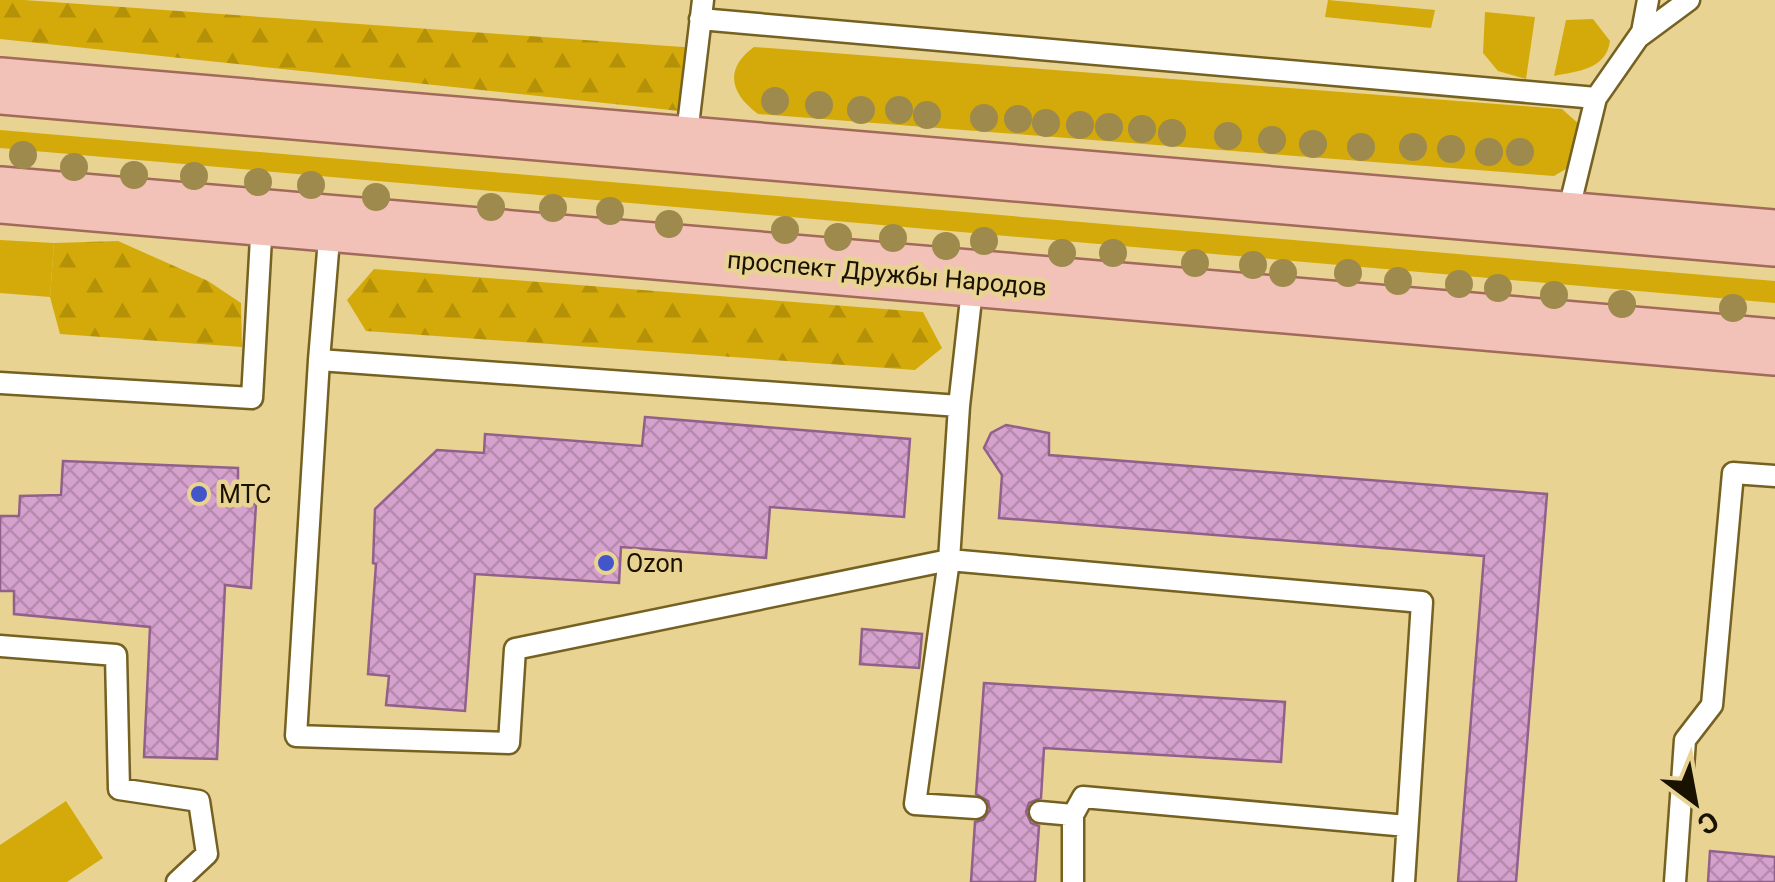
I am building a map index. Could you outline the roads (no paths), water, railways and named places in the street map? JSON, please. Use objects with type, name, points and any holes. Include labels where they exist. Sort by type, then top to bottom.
[{"type":"main road","points":[[0,86],[1775,238]]},
{"type":"main road","name":"проспект Дружбы Народов","points":[[0,195],[1775,347]]},
{"type":"lane","points":[[1566,220],[1596,98],[1642,32],[1648,0]]},
{"type":"lane","points":[[1637,39],[1690,0]]},
{"type":"lane","points":[[686,145],[701,9],[1596,98]]},
{"type":"lane","points":[[0,383],[252,398],[262,218]]},
{"type":"lane","points":[[331,223],[296,736],[509,743],[515,649],[949,560],[1422,602],[1404,882]]},
{"type":"lane","points":[[972,281],[949,560],[915,804],[976,808]]},
{"type":"lane","points":[[319,360],[959,406]]},
{"type":"lane","points":[[1675,882],[1685,740],[1712,705],[1734,473],[1775,476]]},
{"type":"lane","points":[[0,646],[116,655],[119,788],[199,801],[207,854],[177,882]]},
{"type":"lane","points":[[1073,882],[1073,814],[1083,797],[1407,826]]},
{"type":"lane","points":[[1040,812],[1073,814]]},
{"type":"place","name":"МТС","points":[[199,494]]},
{"type":"place","name":"Ozon","points":[[606,563]]}]
